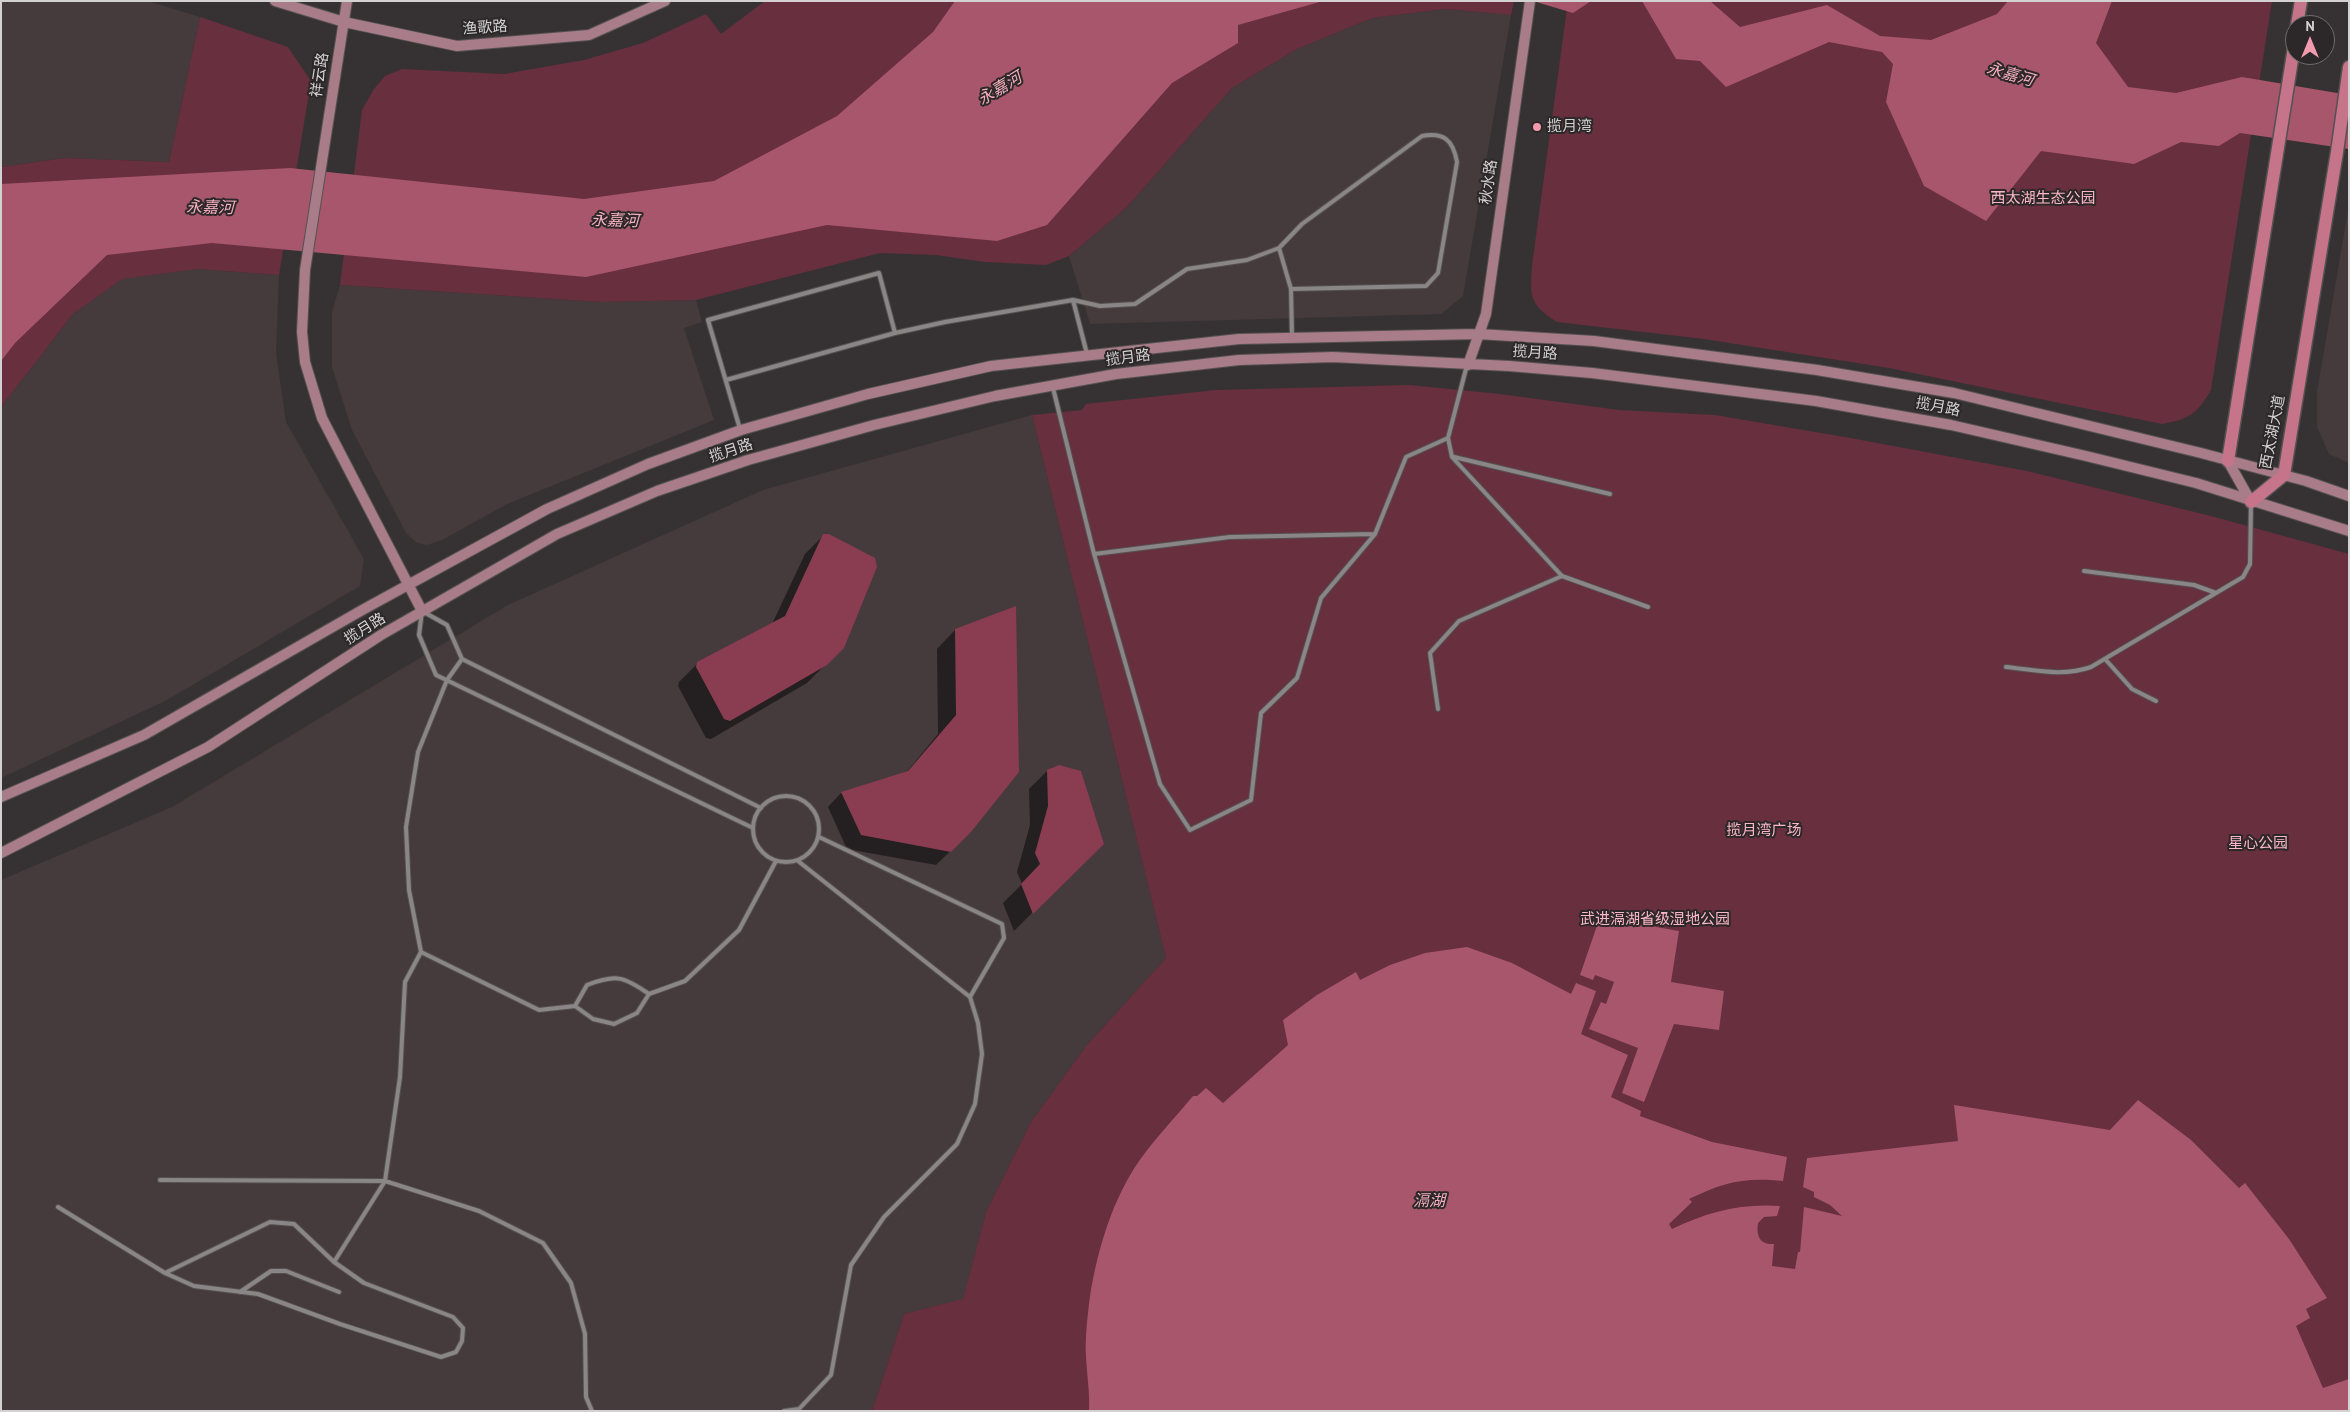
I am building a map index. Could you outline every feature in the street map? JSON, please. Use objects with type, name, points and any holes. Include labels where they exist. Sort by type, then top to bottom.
[{"type":"main road","points":[[2299,15],[2301,1]]},
{"type":"main road","points":[[2228,461],[2291,65]]},
{"type":"main road","name":"西太湖大道","points":[[2251,502],[2284,476],[2349,67]]},
{"type":"street","name":"渔歌路","points":[[274,1],[344,22],[458,46],[588,34],[666,1]]},
{"type":"street","name":"祥云路","points":[[347,1],[305,270],[302,332],[305,362],[322,418],[422,612]]},
{"type":"street","name":"秋水路","points":[[1468,365],[1486,314],[1530,1]]},
{"type":"street","name":"揽月路","points":[[1,797],[144,735],[408,585],[547,509],[648,464],[741,430],[868,394],[991,366],[1239,338],[1478,334],[1594,341],[1827,372],[1954,393],[2228,461],[2349,496]]},
{"type":"street","name":"揽月路","points":[[1,853],[208,747],[422,612],[557,534],[657,491],[748,460],[874,425],[995,396],[1116,374],[1239,360],[1333,357],[1592,373],[1816,401],[1951,425],[2086,456],[2196,483],[2251,502],[2301,514],[2349,531]]},
{"type":"street","name":"西太湖大道","points":[[2228,461],[2251,502]]},
{"type":"lane","points":[[726,380],[895,333],[945,322],[1073,300],[1100,306],[1135,304],[1188,269],[1247,260],[1279,248],[1302,224],[1422,136],[1434,134],[1447,139],[1455,151],[1457,162],[1438,273],[1426,286],[1291,289]]},
{"type":"lane","points":[[1279,248],[1291,289],[1292,337]]},
{"type":"lane","points":[[741,430],[708,320],[879,273],[895,333]]},
{"type":"lane","points":[[1073,300],[1087,354]]},
{"type":"lane","points":[[1468,365],[1448,438],[1452,457],[1562,576],[1648,607]]},
{"type":"lane","points":[[1052,386],[1094,554],[1160,784],[1190,830],[1251,800],[1262,713],[1297,678],[1321,598],[1375,534],[1406,457],[1448,438]]},
{"type":"lane","points":[[1452,457],[1610,494]]},
{"type":"lane","points":[[2006,667],[2075,673],[2105,659],[2243,577],[2250,564],[2251,502]]},
{"type":"lane","points":[[1094,554],[1230,537],[1375,534]]},
{"type":"lane","points":[[2084,571],[2194,585],[2216,593]]},
{"type":"lane","points":[[1438,709],[1430,653],[1459,621],[1562,576]]},
{"type":"lane","points":[[753,828],[436,675],[419,635],[422,612],[447,625],[462,659],[761,808]]},
{"type":"lane","points":[[334,1262],[385,1181],[400,1077],[405,982],[421,952],[409,890],[406,827],[418,752],[446,680],[462,659]]},
{"type":"lane","points":[[2105,659],[2132,689],[2156,701]]},
{"type":"lane","points":[[780,797],[801,800],[810,806],[820,826],[819,837],[815,847],[808,855],[798,860],[776,861],[766,856],[754,839],[753,828],[761,808],[769,801],[780,797]]},
{"type":"lane","points":[[819,837],[1002,924],[1004,938],[970,997]]},
{"type":"lane","points":[[784,1411],[798,1410],[831,1375],[851,1265],[884,1218],[957,1144],[975,1104],[982,1054],[978,1023],[970,997],[798,860]]},
{"type":"lane","points":[[421,952],[539,1010],[575,1006],[593,1019],[614,1024],[637,1013],[649,994],[685,981],[739,930],[776,861]]},
{"type":"lane","points":[[575,1006],[587,985],[608,977],[630,981],[649,994]]},
{"type":"lane","points":[[160,1180],[385,1181],[479,1211],[543,1243],[571,1283],[585,1334],[586,1397],[592,1411]]},
{"type":"lane","points":[[58,1207],[165,1273],[194,1286],[258,1294],[441,1357],[456,1352],[462,1341],[463,1328],[453,1317],[364,1283],[334,1262],[294,1224],[270,1222],[165,1273]]},
{"type":"lane","points":[[240,1292],[271,1271],[286,1271],[339,1292]]},
{"type":"shaded area","points":[[1,1],[148,1],[200,17],[169,162],[65,158],[1,167]]},
{"type":"shaded area","points":[[1445,9],[1511,15],[1463,296],[1441,314],[1090,324],[1069,256],[1126,208],[1232,88],[1297,49],[1372,18]]},
{"type":"shaded area","points":[[2349,205],[2349,463],[2329,454],[2317,427],[2317,392]]},
{"type":"shaded area","points":[[197,269],[279,275],[276,353],[286,422],[364,559],[360,586],[167,700],[1,778],[1,407],[73,314],[122,278]]},
{"type":"shaded area","points":[[340,285],[601,302],[696,300],[702,322],[684,328],[714,420],[507,504],[442,540],[427,545],[417,543],[406,533],[352,430],[332,367],[332,312]]},
{"type":"shaded area","points":[[1032,415],[1166,958],[1086,1046],[1031,1122],[986,1212],[963,1300],[904,1314],[872,1411],[1,1411],[1,880],[172,807],[508,605],[763,490]]},
{"type":"green space","points":[[765,1],[1514,1],[1511,15],[1445,9],[1372,18],[1297,49],[1232,88],[1126,208],[1069,256],[1046,265],[985,262],[936,255],[880,253],[696,300],[601,302],[340,285],[362,110],[374,89],[385,76],[402,69],[504,74],[584,60],[643,43],[706,14],[721,34]]},
{"type":"green space","name":"西太湖生态公园","points":[[1568,1],[2272,1],[2211,390],[2192,414],[2180,420],[2162,424],[1889,368],[1704,339],[1557,322],[1541,310],[1533,299],[1531,276]]},
{"type":"green space","points":[[200,17],[288,47],[311,81],[279,275],[197,269],[122,279],[73,314],[1,407],[1,167],[65,158],[169,162]]},
{"type":"green space","name":"揽月湾广场","points":[[1409,385],[1500,394],[1619,410],[1715,415],[1856,439],[2027,471],[2211,516],[2349,554],[2349,1411],[872,1411],[904,1314],[963,1299],[986,1212],[1031,1122],[1086,1046],[1166,958],[1032,415],[1082,410],[1086,404],[1216,390]]},
{"type":"water","name":"永嘉河","points":[[955,1],[1323,1],[1238,25],[1238,43],[1172,83],[1047,225],[997,241],[827,225],[586,277],[212,243],[107,255],[15,343],[1,361],[1,184],[290,168],[584,199],[714,181],[837,116],[933,32]]},
{"type":"water","points":[[1533,1],[1591,1],[1573,13]]},
{"type":"water","name":"永嘉河","points":[[1642,1],[1710,1],[1740,27],[1827,5],[1880,36],[1931,40],[1997,14],[2008,1],[2112,1],[2096,43],[2128,87],[2176,93],[2242,77],[2349,95],[2349,149],[2240,133],[2219,146],[2181,142],[2134,164],[2041,151],[1986,221],[1924,186],[1886,102],[1893,64],[1882,52],[1829,42],[1726,87],[1700,61],[1676,59]]},
{"type":"water","points":[[1600,917],[1679,931],[1671,982],[1724,991],[1719,1030],[1674,1024],[1644,1102],[1622,1093],[1638,1048],[1589,1029],[1601,1002],[1606,1004],[1614,982],[1595,975],[1593,980],[1580,975]]},
{"type":"water","name":"滆湖","points":[[1467,947],[1512,963],[1571,994],[1576,983],[1596,991],[1581,1034],[1628,1055],[1611,1097],[1641,1111],[1640,1116],[1712,1142],[1787,1157],[1783,1181],[1745,1180],[1713,1188],[1689,1199],[1692,1202],[1669,1224],[1672,1229],[1711,1213],[1738,1207],[1780,1206],[1777,1216],[1764,1217],[1758,1223],[1758,1236],[1760,1239],[1765,1243],[1774,1244],[1772,1266],[1795,1269],[1798,1252],[1800,1252],[1804,1207],[1842,1216],[1830,1205],[1814,1197],[1814,1192],[1803,1187],[1807,1158],[1958,1141],[1954,1105],[2110,1130],[2138,1100],[2191,1140],[2239,1188],[2245,1183],[2289,1239],[2327,1298],[2306,1309],[2310,1318],[2296,1326],[2323,1388],[2349,1379],[2349,1411],[1089,1411],[1086,1330],[1095,1269],[1105,1233],[1118,1198],[1135,1167],[1156,1139],[1193,1096],[1197,1096],[1206,1088],[1223,1103],[1288,1045],[1283,1020],[1317,995],[1356,972],[1360,980],[1390,965],[1425,953]]},
{"type":"building","points":[[823,534],[829,534],[875,558],[877,567],[844,648],[827,665],[730,721],[724,719],[696,667],[697,662],[785,616]]},
{"type":"building","points":[[1016,606],[1019,772],[971,832],[951,852],[861,835],[841,792],[908,771],[956,715],[955,629]]},
{"type":"building","points":[[1059,765],[1081,771],[1104,844],[1033,914],[1021,884],[1040,864],[1035,853],[1048,806],[1047,770]]},
{"type":"place","name":"揽月湾","points":[[1537,127]]},
{"type":"park label","name":"星心公园","points":[[2258,844]]},
{"type":"park label","name":"武进滆湖省级湿地公园","points":[[1655,920]]}]
